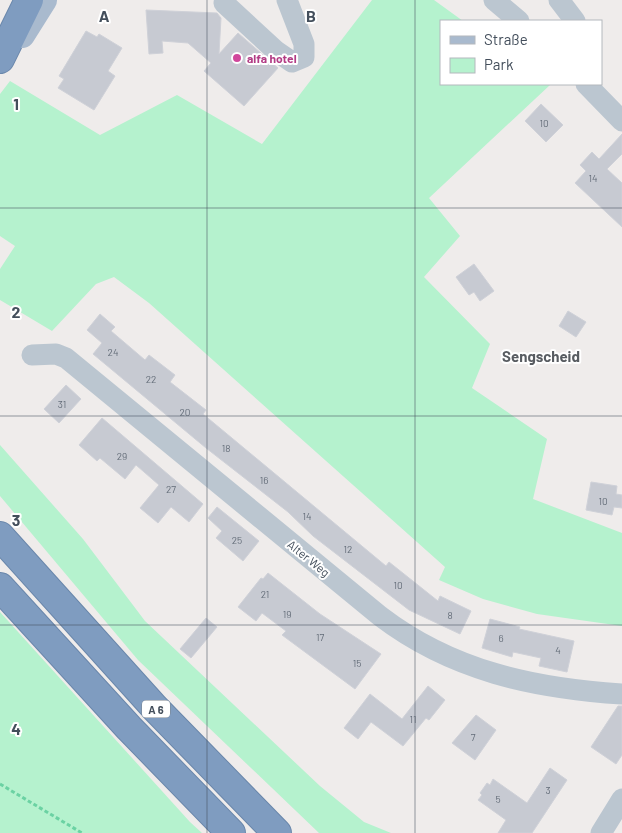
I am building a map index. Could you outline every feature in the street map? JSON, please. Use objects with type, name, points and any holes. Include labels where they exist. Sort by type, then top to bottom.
[{"type":"highway","points":[[0,58],[29,0]]},
{"type":"highway","name":"A 6","points":[[0,536],[155,708],[277,833]]},
{"type":"highway","name":"A 6","points":[[0,587],[129,728],[231,833]]},
{"type":"main road","points":[[0,34],[21,0]]},
{"type":"main road","points":[[0,64],[33,20],[44,0]]},
{"type":"street","points":[[224,3],[276,51],[292,62],[304,57],[304,44],[287,0]]},
{"type":"street","points":[[494,0],[518,20]]},
{"type":"street","points":[[559,0],[574,20]]},
{"type":"street","points":[[590,85],[622,120]]},
{"type":"street","name":"Alter Weg","points":[[32,356],[56,354],[66,358],[372,610],[419,643],[463,664],[496,675],[622,694]]},
{"type":"street","points":[[601,833],[622,799]]},
{"type":"path","points":[[0,784],[82,833]]},
{"type":"green space","points":[[372,0],[434,0],[462,20],[440,20],[440,85],[550,85],[429,198],[460,236],[424,277],[490,344],[472,388],[547,439],[533,499],[622,533],[622,626],[537,614],[483,599],[439,580],[445,567],[149,303],[114,277],[96,284],[52,331],[0,300],[0,269],[15,246],[0,236],[0,94],[10,81],[100,135],[177,95],[262,144]]},
{"type":"green space","points":[[0,445],[83,539],[145,621],[320,786],[364,822],[391,833],[319,833],[138,660],[0,496]]},
{"type":"green space","points":[[0,612],[190,822],[202,833],[0,833]]},
{"type":"building","name":"alfa hotel","points":[[146,10],[217,13],[221,18],[219,54],[238,33],[278,68],[244,106],[204,71],[211,63],[188,43],[162,41],[163,53],[149,54]]},
{"type":"building","points":[[86,31],[97,37],[99,34],[122,48],[108,71],[115,76],[94,110],[58,88],[64,79],[59,76]]},
{"type":"building","points":[[541,104],[563,125],[546,142],[525,121]]},
{"type":"building","points":[[622,134],[622,154],[607,169],[622,183],[622,227],[575,183],[586,171],[580,165],[592,152],[599,159]]},
{"type":"building","points":[[474,264],[494,291],[480,301],[474,292],[469,295],[456,277]]},
{"type":"building","points":[[568,311],[586,322],[576,337],[559,326]]},
{"type":"building","points":[[100,314],[115,327],[111,331],[145,360],[149,355],[175,375],[170,382],[206,410],[203,414],[386,566],[389,562],[438,601],[440,596],[471,611],[460,634],[409,610],[313,536],[288,512],[206,448],[93,354],[102,343],[87,330]]},
{"type":"building","points":[[66,385],[81,399],[59,423],[44,409]]},
{"type":"building","points":[[102,418],[203,504],[189,522],[171,507],[158,523],[140,508],[159,485],[136,465],[125,479],[100,458],[97,461],[79,445]]},
{"type":"building","points":[[591,482],[617,486],[616,494],[622,495],[622,508],[614,507],[612,515],[586,510]]},
{"type":"building","points":[[217,507],[259,541],[243,561],[216,538],[222,531],[208,518]]},
{"type":"building","points":[[268,573],[320,614],[381,654],[355,689],[282,635],[286,631],[262,613],[256,621],[238,607],[261,578],[263,579]]},
{"type":"building","points":[[206,618],[217,627],[191,658],[180,649]]},
{"type":"building","points":[[490,619],[520,627],[519,629],[574,641],[567,672],[539,666],[541,658],[513,652],[512,657],[482,648]]},
{"type":"building","points":[[428,686],[445,700],[429,720],[426,718],[403,746],[371,722],[358,739],[344,728],[370,694],[402,719]]},
{"type":"building","points":[[618,706],[622,706],[622,755],[616,764],[591,747]]},
{"type":"building","points":[[476,715],[496,730],[475,760],[452,743]]},
{"type":"building","points":[[550,768],[567,780],[532,833],[498,833],[506,820],[478,800],[482,795],[480,793],[487,783],[490,785],[493,779],[527,803]]},
{"type":"place","name":"alfa hotel","points":[[237,58]]},
{"type":"district","name":"Sengscheid","points":[[541,356]]}]
